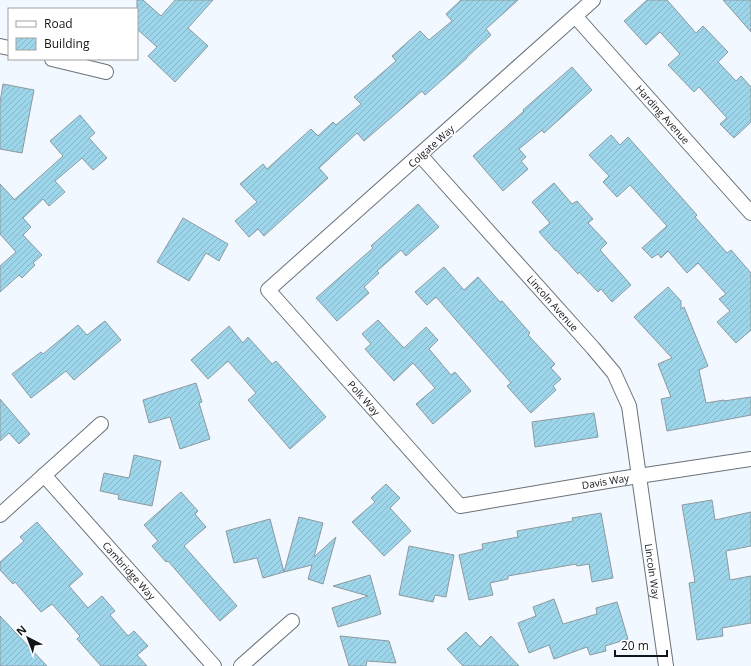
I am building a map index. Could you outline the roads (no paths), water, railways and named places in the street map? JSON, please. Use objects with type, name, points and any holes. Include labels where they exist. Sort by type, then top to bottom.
[{"type":"street","name":"Colgate Way","points":[[268,290],[593,0]]},
{"type":"street","name":"Harding Avenue","points":[[575,16],[751,213]]},
{"type":"street","points":[[56,60],[106,72]]},
{"type":"street","name":"Lincoln Avenue","points":[[420,155],[614,373],[629,406],[639,476]]},
{"type":"street","name":"Polk Way","points":[[268,290],[460,506]]},
{"type":"street","points":[[0,515],[101,424]]},
{"type":"street","name":"Davis Way","points":[[460,506],[751,458]]},
{"type":"street","name":"Cambridge Way","points":[[44,475],[214,666]]},
{"type":"street","name":"Lincoln Way","points":[[639,476],[666,666]]},
{"type":"street","points":[[241,666],[292,621]]}]
